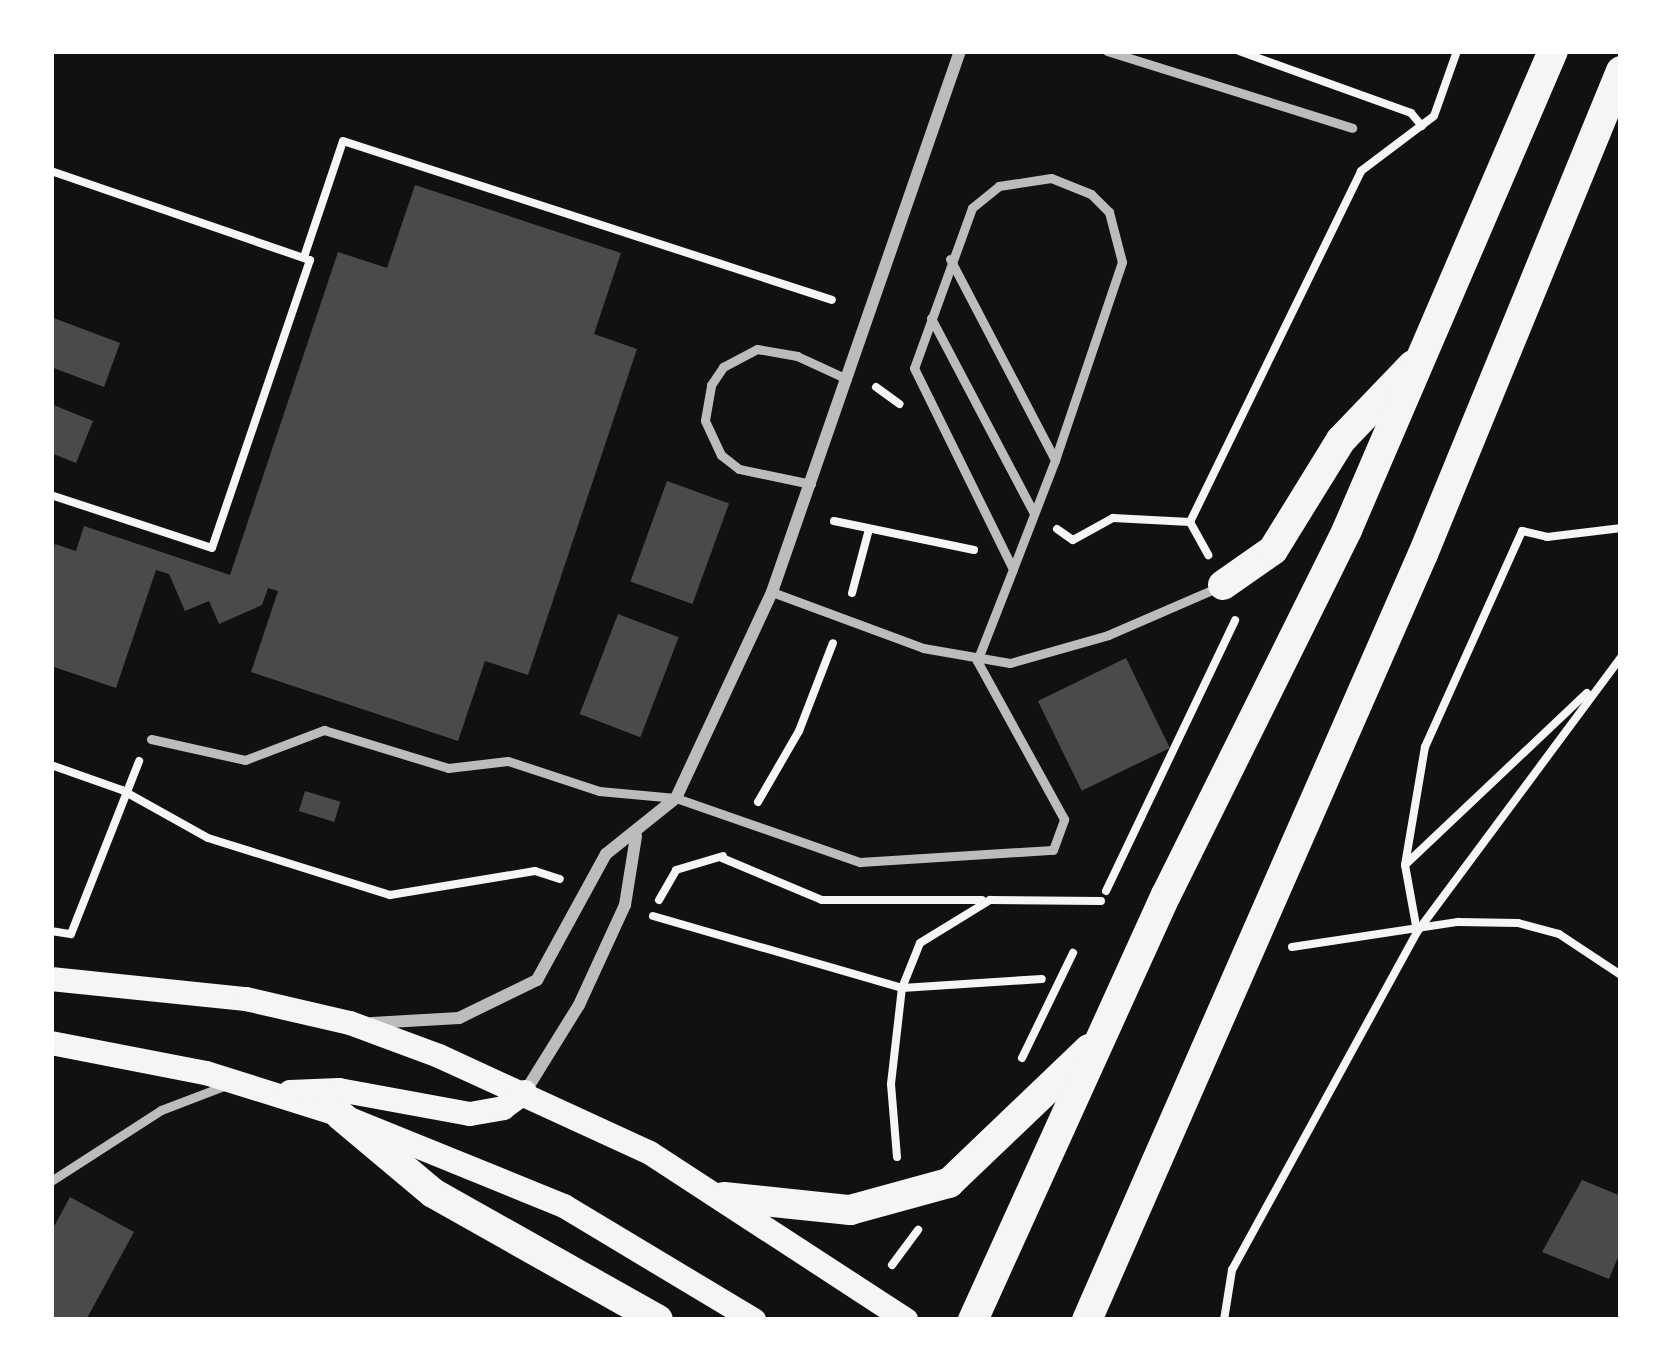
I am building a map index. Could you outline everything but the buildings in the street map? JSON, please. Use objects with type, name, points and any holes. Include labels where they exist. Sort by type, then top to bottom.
[{"type":"main road","points":[[974,1320],[1101,1036],[1429,347],[1553,51]]},
{"type":"main road","points":[[1087,1320],[1423,554],[1621,71]]},
{"type":"main road","points":[[1228,596],[1273,550],[1341,440],[1429,347]]},
{"type":"main road","points":[[51,980],[246,999],[350,1023],[526,1092],[724,1197],[906,1320]]},
{"type":"main road","points":[[724,1197],[850,1210],[949,1183],[1101,1036]]},
{"type":"main road","points":[[51,1043],[239,1082],[340,1115],[564,1206],[754,1320]]},
{"type":"main road","points":[[270,1092],[338,1090],[470,1114],[503,1108],[526,1092]]},
{"type":"main road","points":[[340,1115],[433,1193],[658,1320]]},
{"type":"street","points":[[350,1023],[459,1018],[515,996],[554,961],[606,854],[636,836],[676,798],[772,592],[960,51]]},
{"type":"street","points":[[526,1092],[579,1005],[625,905],[637,868],[636,836]]},
{"type":"lane","points":[[1107,51],[1352,128]]},
{"type":"lane","points":[[977,661],[1013,569],[1034,513],[1055,460],[1118,284],[1116,223],[1070,182],[1024,178],[972,208],[914,368],[918,385],[1013,569]]},
{"type":"lane","points":[[950,259],[1055,460]]},
{"type":"lane","points":[[931,318],[1034,513]]},
{"type":"lane","points":[[811,484],[739,469],[722,455],[705,420],[711,386],[723,367],[757,349],[797,356],[847,379]]},
{"type":"lane","points":[[772,592],[977,661],[1041,657],[1228,596]]},
{"type":"lane","points":[[152,739],[245,760],[324,730],[448,768],[508,761],[598,791],[676,798],[860,862],[1053,850],[1064,819],[977,661]]},
{"type":"lane","points":[[51,1180],[161,1111],[239,1082]]},
{"type":"path","points":[[1239,51],[1411,113],[1421,126]]},
{"type":"path","points":[[1190,522],[1361,171],[1434,116],[1457,51]]},
{"type":"path","points":[[304,257],[343,141],[832,301]]},
{"type":"path","points":[[51,170],[310,260],[212,548],[51,495]]},
{"type":"path","points":[[877,387],[905,409]]},
{"type":"path","points":[[1034,513],[1073,540],[1113,518],[1190,522]]},
{"type":"path","points":[[834,521],[981,552]]},
{"type":"path","points":[[1190,522],[1208,556]]},
{"type":"path","points":[[1417,932],[1405,865],[1425,747],[1522,531],[1547,537],[1621,527]]},
{"type":"path","points":[[852,593],[868,529]]},
{"type":"path","points":[[1042,979],[902,988],[648,914],[676,870],[722,858],[822,900],[1103,896],[1154,804],[1228,596]]},
{"type":"path","points":[[756,806],[800,731],[833,641]]},
{"type":"path","points":[[1405,865],[1621,657]]},
{"type":"path","points":[[1224,1320],[1232,1270],[1417,932],[1604,676]]},
{"type":"path","points":[[51,931],[71,934],[122,790],[152,739]]},
{"type":"path","points":[[51,765],[122,790],[208,838],[390,895],[535,871],[567,881]]},
{"type":"path","points":[[722,858],[730,846]]},
{"type":"path","points":[[902,1174],[891,1084],[902,988],[935,927],[990,900]]},
{"type":"path","points":[[1291,947],[1417,932],[1458,922],[1518,923],[1558,934],[1621,975]]},
{"type":"path","points":[[892,1265],[918,1231],[914,1217]]}]
